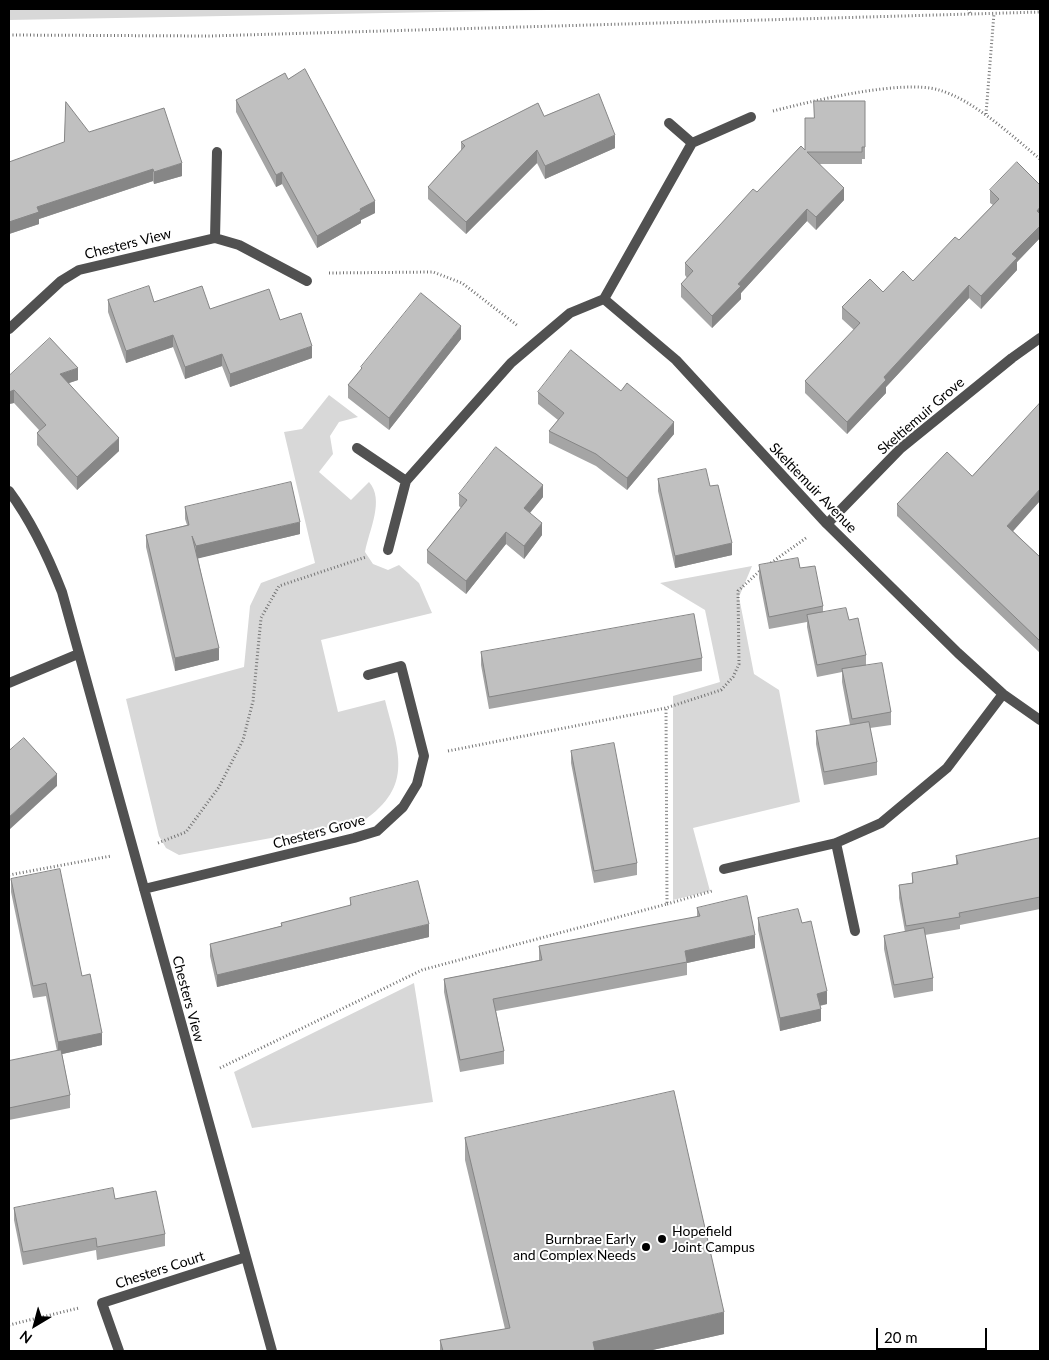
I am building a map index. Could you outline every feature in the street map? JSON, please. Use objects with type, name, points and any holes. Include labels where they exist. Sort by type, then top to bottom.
[{"type":"street","points":[[388,550],[406,481],[510,363],[570,313],[604,300],[692,143],[750,117]]},
{"type":"street","points":[[669,123],[692,143]]},
{"type":"street","points":[[215,238],[216,152]]},
{"type":"street","name":"Chesters View","points":[[9,328],[61,281],[79,270],[215,238],[239,245],[306,281]]},
{"type":"street","name":"Skeltiemuir Avenue","points":[[604,300],[676,360],[827,524],[1003,694],[1040,720]]},
{"type":"street","name":"Skeltiemuir Grove","points":[[827,524],[901,448],[1012,358],[1040,338]]},
{"type":"street","points":[[357,448],[406,481]]},
{"type":"street","name":"Chesters View","points":[[9,491],[31,523],[47,554],[62,592],[272,1351]]},
{"type":"street","points":[[9,683],[78,654]]},
{"type":"street","name":"Chesters Grove","points":[[144,889],[345,841],[377,831],[403,807],[417,784],[424,756],[401,666],[368,675]]},
{"type":"street","points":[[724,869],[836,843],[881,823],[947,768],[1003,694]]},
{"type":"street","points":[[836,843],[855,932]]},
{"type":"street","name":"Chesters Court","points":[[119,1351],[102,1303],[246,1256]]},
{"type":"path","points":[[968,9],[970,13]]},
{"type":"path","points":[[9,35],[209,36],[1040,12]]},
{"type":"path","points":[[986,114],[994,13]]},
{"type":"path","points":[[750,117],[813,101],[912,86],[940,90],[986,114],[1040,159]]},
{"type":"path","points":[[306,281],[329,272],[433,272],[462,282],[536,340]]},
{"type":"path","points":[[424,756],[666,708],[721,690],[733,677],[739,664],[738,592],[753,575],[827,524]]},
{"type":"path","points":[[9,875],[133,852],[186,832],[218,787],[243,740],[254,702],[261,618],[279,586],[388,550]]},
{"type":"path","points":[[666,708],[667,904]]},
{"type":"path","points":[[196,1080],[422,970],[718,890],[724,869]]},
{"type":"path","points":[[9,1325],[102,1303]]},
{"type":"shaded area","points":[[9,9],[601,9],[9,20]]},
{"type":"shaded area","points":[[329,395],[358,417],[339,422],[330,436],[333,454],[319,472],[351,500],[369,482],[374,489],[376,506],[365,552],[373,564],[388,570],[399,565],[419,583],[432,613],[321,640],[338,712],[385,700],[397,751],[396,781],[390,794],[379,808],[363,821],[179,855],[166,848],[159,836],[126,699],[244,667],[250,606],[261,583],[315,563],[284,432],[302,429]]},
{"type":"shaded area","points":[[752,566],[739,597],[754,674],[779,690],[800,802],[693,828],[710,891],[673,900],[673,696],[720,682],[705,610],[660,583]]},
{"type":"shaded area","points":[[414,983],[433,1102],[252,1128],[234,1072]]},
{"type":"building","points":[[305,69],[375,201],[317,236],[282,172],[276,175],[236,100],[285,73],[288,79]]},
{"type":"building","points":[[599,94],[615,135],[545,166],[537,150],[466,222],[428,187],[465,146],[461,142],[538,103],[544,116]]},
{"type":"building","points":[[814,101],[865,101],[865,147],[862,147],[862,152],[807,152],[844,188],[816,217],[807,209],[738,284],[741,286],[712,316],[681,284],[693,271],[685,263],[753,189],[757,192],[801,146],[805,150],[805,118],[814,118]]},
{"type":"building","points":[[66,102],[89,132],[164,108],[182,163],[154,172],[153,169],[37,207],[39,212],[9,222],[9,162],[64,142]]},
{"type":"building","points":[[1017,162],[1040,185],[1040,207],[1037,211],[1040,214],[1040,226],[1012,254],[1017,258],[981,296],[969,285],[884,377],[886,380],[847,422],[805,381],[860,323],[842,307],[870,279],[883,292],[903,271],[913,281],[955,237],[959,240],[999,199],[990,190]]},
{"type":"building","points":[[149,286],[154,302],[202,286],[210,309],[269,289],[280,320],[301,313],[312,346],[230,374],[222,354],[185,367],[173,335],[126,351],[108,300]]},
{"type":"building","points":[[421,293],[461,326],[389,418],[348,385]]},
{"type":"building","points":[[50,338],[78,368],[60,374],[119,438],[77,477],[37,433],[46,425],[14,390],[9,392],[9,376]]},
{"type":"building","points":[[571,350],[621,391],[627,383],[674,422],[627,478],[596,454],[549,431],[564,413],[538,392]]},
{"type":"building","points":[[1040,403],[1040,489],[1007,526],[1040,557],[1040,641],[897,504],[947,452],[972,476]]},
{"type":"building","points":[[496,447],[543,485],[524,508],[542,523],[524,546],[506,532],[466,581],[427,550],[467,500],[459,494]]},
{"type":"building","points":[[706,469],[710,486],[718,485],[732,543],[675,556],[658,479]]},
{"type":"building","points":[[291,482],[300,522],[196,546],[192,536],[219,648],[175,658],[146,535],[189,525],[185,507]]},
{"type":"building","points":[[798,558],[800,568],[815,566],[823,606],[769,617],[759,565]]},
{"type":"building","points":[[846,608],[849,620],[858,618],[866,655],[817,665],[807,615]]},
{"type":"building","points":[[694,614],[702,658],[489,697],[481,652]]},
{"type":"building","points":[[882,663],[891,712],[852,719],[842,669]]},
{"type":"building","points":[[869,722],[877,762],[824,772],[816,731]]},
{"type":"building","points":[[24,738],[57,774],[9,817],[9,751]]},
{"type":"building","points":[[614,743],[637,863],[594,871],[571,751]]},
{"type":"building","points":[[1040,838],[1040,897],[959,913],[960,917],[906,926],[899,885],[913,883],[912,873],[958,864],[956,856]]},
{"type":"building","points":[[60,869],[82,976],[90,974],[102,1033],[58,1042],[46,983],[33,986],[11,879]]},
{"type":"building","points":[[418,881],[429,924],[217,975],[210,944],[282,926],[281,923],[351,905],[350,898]]},
{"type":"building","points":[[747,896],[755,935],[685,951],[687,962],[493,999],[504,1051],[460,1060],[444,979],[542,960],[539,946],[700,916],[697,908]]},
{"type":"building","points":[[798,909],[802,923],[811,921],[827,991],[817,994],[821,1009],[780,1018],[758,918]]},
{"type":"building","points":[[924,928],[933,978],[894,985],[884,936]]},
{"type":"building","points":[[61,1050],[70,1095],[9,1108],[9,1061]]},
{"type":"building","name":"Burnbrae Early and Complex Needs","points":[[674,1091],[724,1312],[593,1342],[595,1351],[443,1351],[440,1340],[510,1328],[465,1138]]},
{"type":"building","points":[[113,1188],[115,1199],[156,1191],[165,1234],[97,1247],[96,1238],[23,1252],[14,1208]]},
{"type":"place","name":"Hopefield Joint Campus","points":[[662,1239]]},
{"type":"place","name":"Burnbrae Early and Complex Needs","points":[[646,1247]]}]
